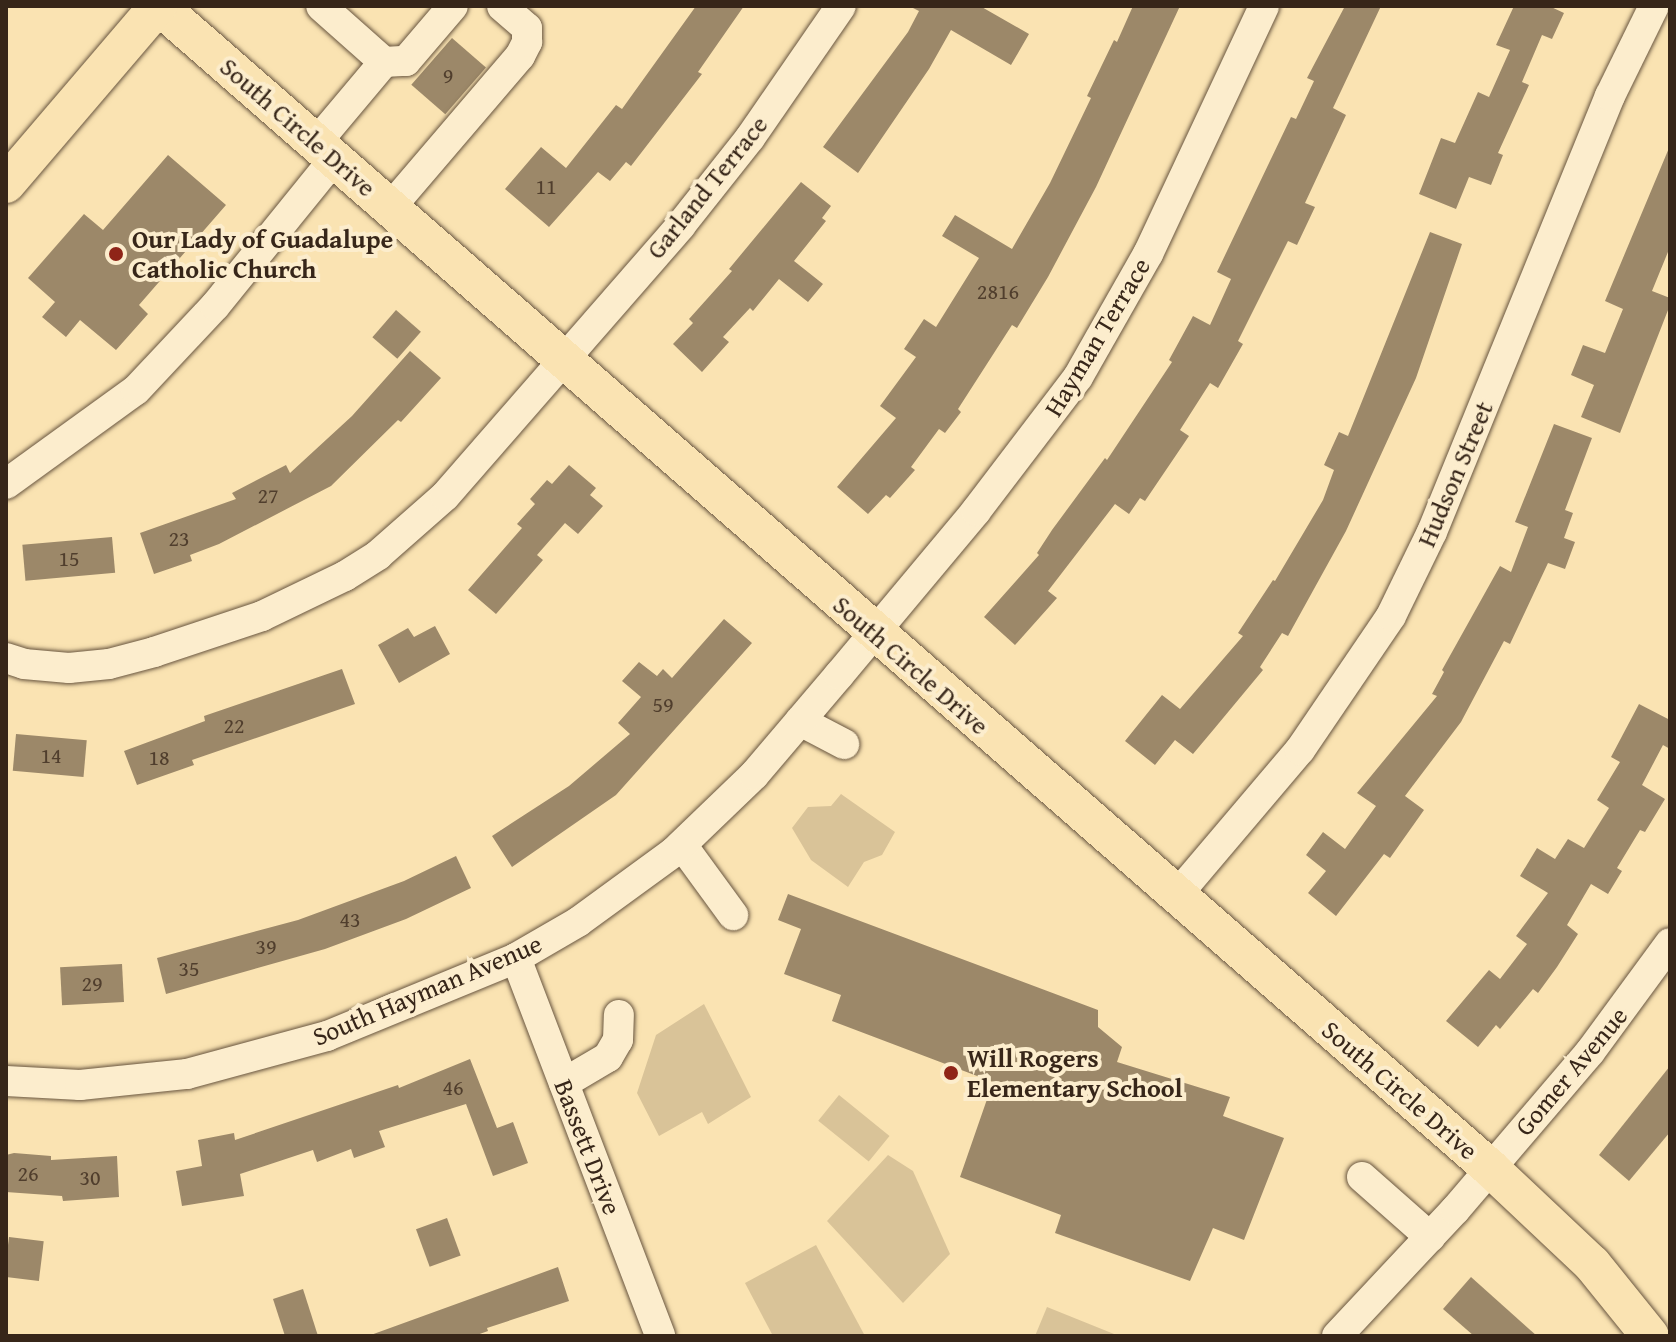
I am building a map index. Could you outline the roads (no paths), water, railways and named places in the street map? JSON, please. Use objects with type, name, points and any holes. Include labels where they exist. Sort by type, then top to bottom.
[{"type":"main road","name":"South Circle Drive","points":[[159,6],[874,634],[1490,1168],[1592,1264],[1650,1336]]},
{"type":"main road","points":[[6,184],[159,6]]},
{"type":"street","points":[[321,6],[384,62],[406,61],[453,6]]},
{"type":"street","points":[[390,208],[520,56],[527,42],[527,28],[502,6]]},
{"type":"street","name":"Garland Terrace","points":[[6,658],[24,664],[69,668],[109,664],[262,616],[345,576],[412,528],[445,496],[563,360],[750,138],[841,6]]},
{"type":"street","name":"Hayman Terrace","points":[[874,634],[976,511],[1078,377],[1148,254],[1264,6]]},
{"type":"street","name":"Hudson Street","points":[[1176,896],[1300,750],[1391,616],[1432,532],[1610,96],[1654,6]]},
{"type":"street","points":[[6,484],[136,390],[215,306],[384,62]]},
{"type":"street","name":"South Hayman Avenue","points":[[6,1081],[80,1085],[187,1074],[327,1036],[516,958],[631,886],[682,845],[754,775],[874,634]]},
{"type":"street","points":[[800,721],[844,744]]},
{"type":"street","points":[[682,845],[733,915]]},
{"type":"street","name":"Gomer Avenue","points":[[1337,1336],[1430,1237],[1590,1052],[1670,943]]},
{"type":"street","name":"Bassett Drive","points":[[516,958],[660,1336]]},
{"type":"street","points":[[564,1083],[608,1057],[618,1040],[619,1015]]},
{"type":"street","points":[[1362,1177],[1430,1237]]},
{"type":"place","name":"Our Lady of Guadalupe Catholic Church","points":[[116,254]]},
{"type":"place","name":"Will Rogers Elementary School","points":[[951,1073]]}]
